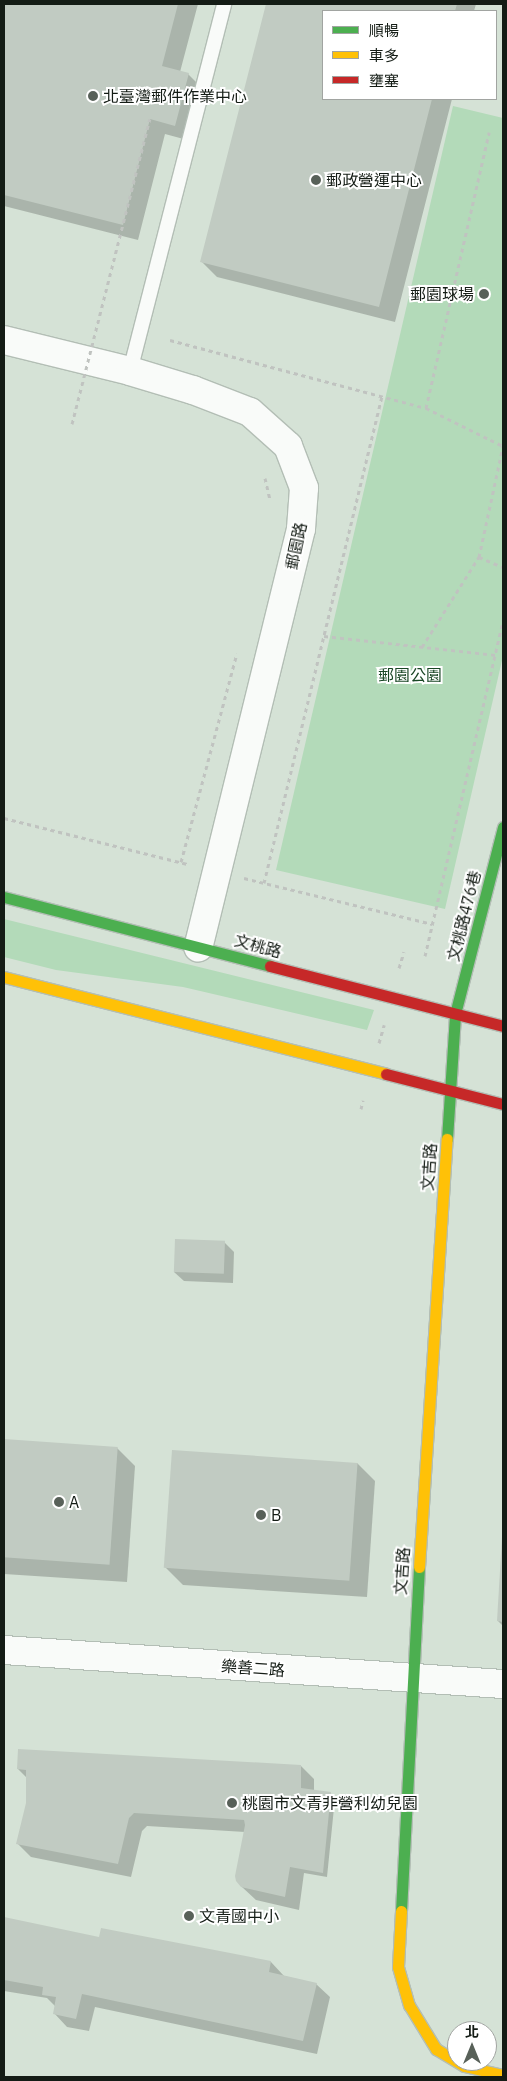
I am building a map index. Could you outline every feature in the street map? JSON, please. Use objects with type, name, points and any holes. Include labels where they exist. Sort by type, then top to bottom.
[{"type":"street","name":"郵園路","points":[[4,340],[130,371],[193,390],[250,412],[288,446],[304,488],[301,529],[198,947]]},
{"type":"street","name":"文桃路476巷","points":[[455,1014],[503,827]]},
{"type":"street","name":"文桃路","points":[[4,897],[503,1026]]},
{"type":"street","points":[[4,978],[503,1104]]},
{"type":"street","name":"文吉路","points":[[455,1014],[412,1678],[398,1967],[409,2005],[436,2049],[464,2066],[503,2075]]},
{"type":"street","name":"樂善二路","points":[[4,1650],[503,1684]]},
{"type":"lane","points":[[130,371],[224,4]]},
{"type":"path","points":[[72,424],[150,119]]},
{"type":"path","points":[[426,408],[489,132]]},
{"type":"path","points":[[170,340],[426,408],[503,446],[479,557],[422,647]]},
{"type":"path","points":[[70,390],[90,395]]},
{"type":"path","points":[[382,396],[264,883],[432,924]]},
{"type":"path","points":[[264,473],[270,503]]},
{"type":"path","points":[[479,557],[503,567]]},
{"type":"path","points":[[425,956],[503,620]]},
{"type":"path","points":[[324,636],[495,655]]},
{"type":"path","points":[[4,818],[181,862],[237,651]]},
{"type":"path","points":[[361,1108],[404,952]]},
{"type":"green space","name":"郵園公園","points":[[453,106],[503,118],[503,656],[445,909],[276,870]]},
{"type":"green space","points":[[4,919],[374,1010],[367,1030],[183,987],[56,970],[4,957]]},
{"type":"building","name":"北臺灣郵件作業中心","points":[[4,4],[178,4],[162,66],[189,73],[175,126],[150,119],[123,225],[4,195]]},
{"type":"building","name":"郵政營運中心","points":[[266,4],[457,4],[455,10],[322,10],[322,100],[432,100],[379,307],[200,262]]},
{"type":"building","points":[[175,1239],[225,1241],[224,1274],[174,1272]]},
{"type":"building","name":"A","points":[[4,1439],[118,1447],[109,1565],[4,1557]]},
{"type":"building","name":"B","points":[[172,1450],[358,1463],[349,1581],[164,1568]]},
{"type":"building","points":[[503,1537],[503,1622],[497,1621]]},
{"type":"building","points":[[18,1749],[301,1765],[301,1788],[331,1792],[323,1873],[290,1867],[285,1897],[241,1887],[236,1881],[235,1876],[245,1825],[244,1820],[134,1813],[129,1818],[118,1864],[16,1844],[26,1803],[26,1770],[17,1769]]},
{"type":"building","points":[[4,1917],[99,1937],[101,1928],[271,1961],[269,1972],[317,1983],[303,2041],[82,1994],[76,2019],[53,2014],[56,1997],[42,1995],[43,1987],[4,1980]]},
{"type":"traffic: fast","points":[[447,1139],[455,1014],[503,827]]},
{"type":"traffic: fast","points":[[4,897],[270,966]]},
{"type":"traffic: fast","points":[[401,1911],[419,1567]]},
{"type":"traffic: slow","points":[[4,977],[386,1074]]},
{"type":"traffic: slow","points":[[419,1567],[447,1139]]},
{"type":"traffic: slow","points":[[401,1911],[398,1967],[409,2005],[436,2049],[464,2066],[503,2075]]},
{"type":"traffic: jam","points":[[270,966],[503,1026]]},
{"type":"traffic: jam","points":[[386,1074],[503,1104]]},
{"type":"place","name":"北臺灣郵件作業中心","points":[[93,96]]},
{"type":"place","name":"郵政營運中心","points":[[316,180]]},
{"type":"place","name":"郵園球場","points":[[484,294]]},
{"type":"place","name":"A","points":[[59,1502]]},
{"type":"place","name":"B","points":[[261,1515]]},
{"type":"place","name":"桃園市文青非營利幼兒園","points":[[232,1803]]},
{"type":"place","name":"文青國中小","points":[[189,1916]]}]
